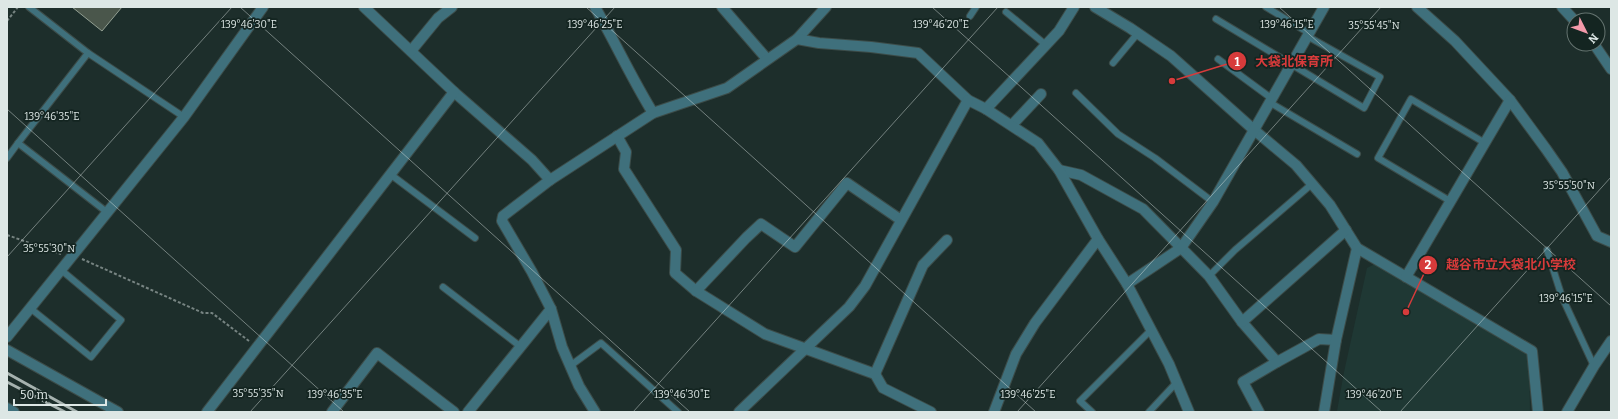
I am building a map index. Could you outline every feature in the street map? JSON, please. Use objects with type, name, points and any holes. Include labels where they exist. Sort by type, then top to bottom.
[{"type":"street","points":[[7,337],[184,117],[263,7]]},
{"type":"street","points":[[364,7],[454,92],[532,160],[550,180]]},
{"type":"street","points":[[411,51],[438,18],[452,7]]},
{"type":"street","points":[[595,7],[653,113]]},
{"type":"street","points":[[722,7],[767,59]]},
{"type":"street","points":[[595,412],[579,386],[570,366],[562,347],[551,309],[532,272],[502,221],[503,216],[550,180],[653,113],[727,88],[797,39],[826,7]]},
{"type":"street","points":[[986,108],[1046,46],[1059,31],[1074,7]]},
{"type":"street","points":[[1095,7],[1138,33],[1171,56],[1296,165],[1313,183],[1330,205],[1357,248],[1532,351],[1538,412]]},
{"type":"street","points":[[1127,284],[1181,248],[1213,202],[1290,64],[1324,7]]},
{"type":"street","points":[[1417,7],[1455,41],[1510,100],[1562,172],[1597,236],[1611,242]]},
{"type":"street","points":[[797,39],[819,43],[871,46],[918,53],[968,100],[986,108],[1038,143],[1059,170],[1098,239],[1127,284],[1169,364],[1189,412]]},
{"type":"street","points":[[1599,52],[1611,69]]},
{"type":"street","points":[[207,412],[454,92]]},
{"type":"street","points":[[1012,125],[1040,94]]},
{"type":"street","points":[[739,412],[848,306],[865,286],[968,100]]},
{"type":"street","points":[[1406,277],[1510,100]]},
{"type":"street","points":[[617,136],[626,152],[624,169],[676,250],[675,272],[696,291],[765,334],[875,374],[883,388],[932,412]]},
{"type":"street","points":[[1059,170],[1081,175],[1143,209],[1209,276],[1242,322],[1277,362]]},
{"type":"street","points":[[696,291],[760,224],[795,247],[847,183],[902,220]]},
{"type":"street","points":[[1242,322],[1346,230]]},
{"type":"street","points":[[994,412],[1016,354],[1035,323],[1098,239]]},
{"type":"street","points":[[875,374],[923,264],[946,240]]},
{"type":"street","points":[[1324,412],[1336,340],[1357,248]]},
{"type":"street","points":[[468,412],[551,309]]},
{"type":"street","points":[[1259,412],[1243,382],[1319,339],[1336,340]]},
{"type":"street","points":[[1567,412],[1594,366],[1611,343]]},
{"type":"street","points":[[7,350],[118,412]]},
{"type":"street","points":[[332,412],[377,353],[454,412]]},
{"type":"street","points":[[7,408],[14,412]]},
{"type":"lane","points":[[29,7],[88,53],[184,117]]},
{"type":"lane","points":[[970,16],[976,7]]},
{"type":"lane","points":[[1216,20],[1364,108],[1380,77],[1266,7]]},
{"type":"lane","points":[[1006,12],[1046,46]]},
{"type":"lane","points":[[1114,63],[1138,33]]},
{"type":"lane","points":[[7,158],[88,53]]},
{"type":"lane","points":[[1218,59],[1270,100],[1357,154]]},
{"type":"lane","points":[[1076,93],[1118,134],[1155,158],[1213,202]]},
{"type":"lane","points":[[1450,201],[1378,158],[1411,99],[1485,143]]},
{"type":"lane","points":[[18,143],[108,213]]},
{"type":"lane","points":[[390,174],[475,238]]},
{"type":"lane","points":[[1209,276],[1235,250],[1313,183]]},
{"type":"lane","points":[[1548,250],[1562,297],[1594,366]]},
{"type":"lane","points":[[30,308],[91,357],[121,320],[60,270]]},
{"type":"lane","points":[[443,287],[521,346]]},
{"type":"lane","points":[[1092,412],[1080,401],[1151,330]]},
{"type":"lane","points":[[570,366],[601,343],[678,412]]},
{"type":"lane","points":[[1149,412],[1177,382]]},
{"type":"path","points":[[7,21],[18,7]]},
{"type":"path","points":[[7,235],[82,259],[203,313],[212,313],[257,346]]},
{"type":"shaded area","points":[[1375,264],[1529,356],[1530,412],[1337,411],[1367,268]]},
{"type":"building","points":[[72,7],[122,7],[102,31]]},
{"type":"railway","points":[[7,373],[77,412]]},
{"type":"railway","points":[[7,382],[65,412]]},
{"type":"place","name":"大袋北保育所","points":[[1172,81]]},
{"type":"place","name":"越谷市立大袋北小学校","points":[[1406,312]]}]
